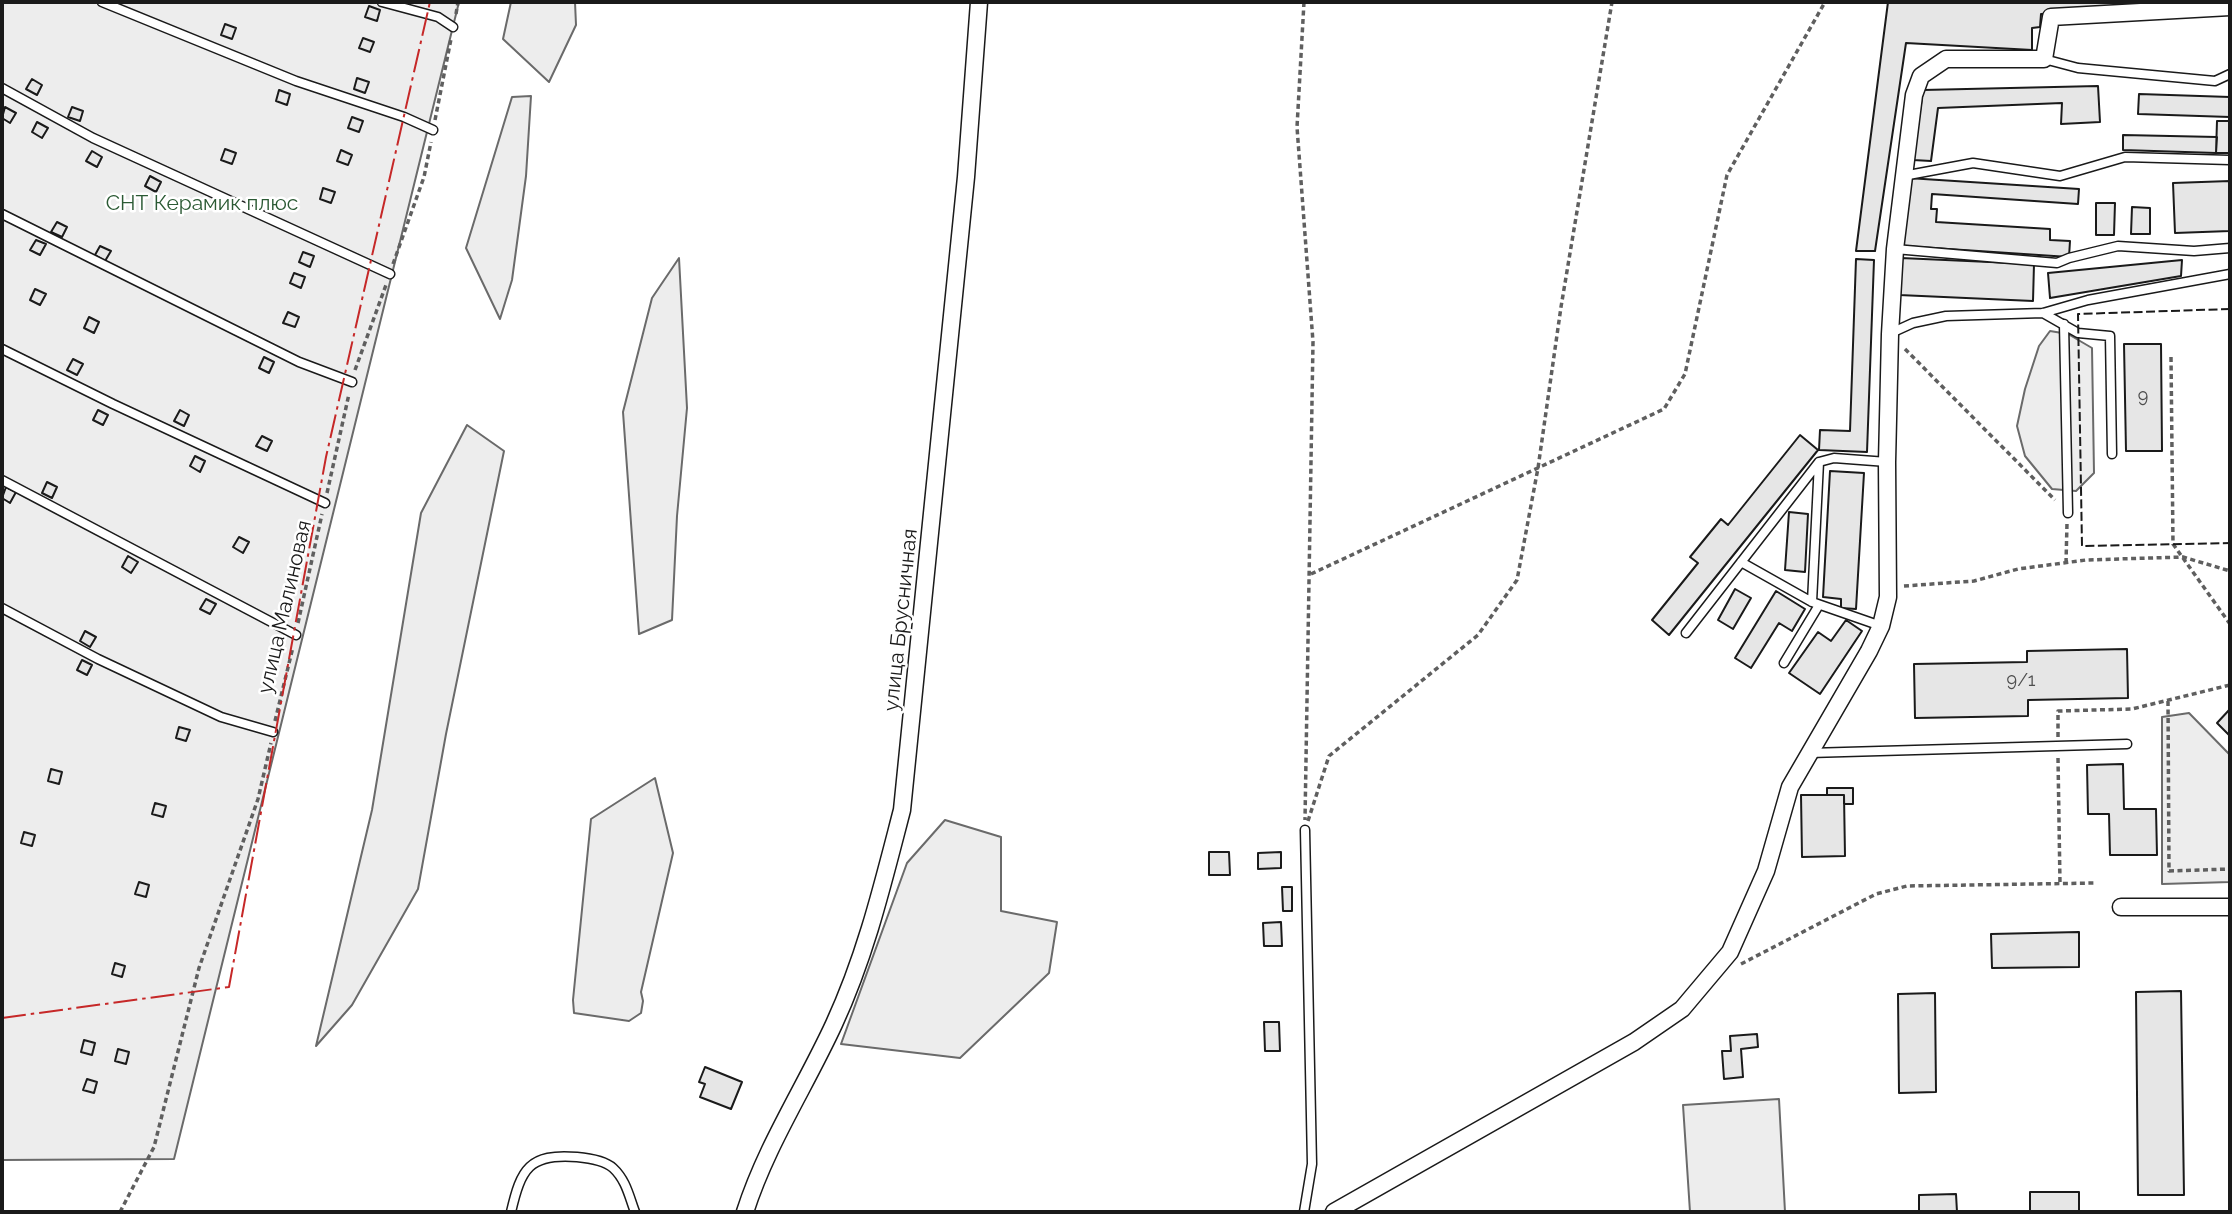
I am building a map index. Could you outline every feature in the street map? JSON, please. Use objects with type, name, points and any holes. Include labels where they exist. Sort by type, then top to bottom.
[{"type":"street","name":"улица Брусничная","points":[[746,1212],[757,1177],[834,1024],[859,965],[902,810],[965,191],[979,2]]},
{"type":"street","points":[[1334,1212],[1634,1042],[1682,1009],[1730,951],[1766,871],[1790,787],[1869,651],[1881,626],[1888,597],[1887,462],[1895,249],[1914,95],[1921,76],[1947,59],[2044,59],[2051,17],[2230,7]]},
{"type":"street","points":[[2121,907],[2230,907]]},
{"type":"lane","points":[[102,2],[296,81],[404,117],[433,130]]},
{"type":"lane","points":[[382,2],[438,17],[453,27]]},
{"type":"lane","points":[[2044,59],[2078,68],[2215,81],[2230,74]]},
{"type":"lane","points":[[2,88],[93,138],[390,274]]},
{"type":"lane","points":[[1903,176],[1973,163],[2060,176],[2125,157],[2230,160]]},
{"type":"lane","points":[[2,214],[299,362],[352,382]]},
{"type":"lane","points":[[1895,249],[2057,263],[2118,246],[2194,251],[2230,247]]},
{"type":"lane","points":[[1890,334],[1913,323],[1946,316],[2043,313],[2088,300],[2230,274]]},
{"type":"lane","points":[[2043,313],[2078,333],[2110,336],[2112,454]]},
{"type":"lane","points":[[2064,324],[2068,513]]},
{"type":"lane","points":[[2,349],[125,410],[325,503]]},
{"type":"lane","points":[[1686,633],[1819,462],[1834,457],[1887,462]]},
{"type":"lane","points":[[1783,663],[1816,603],[1819,462]]},
{"type":"lane","points":[[2,480],[296,635]]},
{"type":"lane","points":[[1741,562],[1816,603],[1881,626]]},
{"type":"lane","points":[[2,608],[98,659],[221,717],[273,732]]},
{"type":"lane","points":[[1809,753],[2127,744]]},
{"type":"lane","points":[[1304,1212],[1312,1164],[1305,830]]},
{"type":"lane","points":[[512,1212],[516,1191],[525,1172],[539,1159],[556,1155],[589,1158],[611,1167],[625,1183],[635,1212]]},
{"type":"path","name":"улица Малиновая","points":[[120,1212],[154,1147],[199,968],[258,799],[352,382],[424,177],[458,2]]},
{"type":"path","points":[[1304,2],[1297,127],[1314,342],[1305,830]]},
{"type":"path","points":[[1305,830],[1329,756],[1478,635],[1517,580],[1538,467],[1561,307],[1612,2]]},
{"type":"path","points":[[1311,574],[1664,409],[1685,374],[1727,175],[1825,2]]},
{"type":"path","points":[[1890,334],[2068,513],[2066,563]]},
{"type":"path","points":[[2171,357],[2173,544],[2230,624]]},
{"type":"path","points":[[1888,588],[1974,581],[2018,569],[2066,563],[2183,557],[2230,571]]},
{"type":"path","points":[[2168,701],[2169,871],[2230,869]]},
{"type":"path","points":[[1710,974],[1732,969],[1876,894],[1907,886],[2096,883]]},
{"type":"shaded area","name":"СНТ Керамик плюс","points":[[2,2],[459,2],[174,1159],[2,1160]]},
{"type":"shaded area","points":[[511,2],[575,2],[576,25],[549,82],[503,39]]},
{"type":"shaded area","points":[[531,96],[526,176],[512,280],[500,319],[466,248],[512,97]]},
{"type":"shaded area","points":[[679,258],[687,408],[677,516],[672,620],[639,634],[623,412],[652,298]]},
{"type":"shaded area","points":[[2050,331],[2068,334],[2092,348],[2094,473],[2076,491],[2052,489],[2025,456],[2017,426],[2039,346]]},
{"type":"shaded area","points":[[467,425],[504,451],[446,734],[418,889],[352,1005],[316,1046],[372,810],[421,513]]},
{"type":"shaded area","points":[[2189,713],[2230,755],[2230,882],[2162,884],[2162,717]]},
{"type":"shaded area","points":[[655,778],[673,853],[641,992],[641,1013],[629,1021],[574,1013],[573,1000],[591,819]]},
{"type":"shaded area","points":[[945,820],[1001,837],[1001,911],[1057,922],[1049,973],[960,1058],[841,1044],[907,863]]},
{"type":"shaded area","points":[[1779,1099],[1785,1212],[1690,1212],[1683,1105]]},
{"type":"building","points":[[1888,2],[2209,2],[2041,14],[2040,27],[2032,28],[2032,50],[1906,43],[1875,251],[1856,251]]},
{"type":"building","points":[[369,6],[380,10],[377,21],[365,17]]},
{"type":"building","points":[[225,24],[236,28],[232,39],[221,35]]},
{"type":"building","points":[[363,38],[374,42],[370,52],[359,48]]},
{"type":"building","points":[[357,78],[369,82],[365,93],[354,89]]},
{"type":"building","points":[[32,79],[42,85],[37,95],[26,89]]},
{"type":"building","points":[[2098,86],[2100,122],[2061,124],[2062,103],[1938,108],[1931,161],[1913,160],[1923,90]]},
{"type":"building","points":[[279,90],[290,94],[287,105],[276,101]]},
{"type":"building","points":[[2139,94],[2230,97],[2230,117],[2138,114]]},
{"type":"building","points":[[5,107],[16,113],[10,123],[2,118]]},
{"type":"building","points":[[72,107],[83,111],[80,121],[68,117]]},
{"type":"building","points":[[352,117],[363,121],[359,132],[348,128]]},
{"type":"building","points":[[2217,121],[2230,121],[2230,153],[2216,153]]},
{"type":"building","points":[[37,122],[48,128],[42,138],[32,132]]},
{"type":"building","points":[[2123,135],[2217,137],[2216,153],[2123,150]]},
{"type":"building","points":[[225,149],[236,153],[232,164],[221,160]]},
{"type":"building","points":[[341,150],[352,155],[348,165],[337,161]]},
{"type":"building","points":[[92,151],[102,157],[97,167],[86,161]]},
{"type":"building","points":[[150,176],[161,182],[156,192],[145,186]]},
{"type":"building","points":[[1908,178],[2079,189],[2078,204],[1932,194],[1931,209],[1937,209],[1936,222],[2050,229],[2050,240],[2070,241],[2069,257],[1903,246]]},
{"type":"building","points":[[2230,181],[2230,231],[2175,233],[2173,183]]},
{"type":"building","points":[[323,188],[335,192],[331,203],[320,199]]},
{"type":"building","points":[[2096,203],[2115,203],[2114,235],[2096,235]]},
{"type":"building","points":[[2132,207],[2150,208],[2150,234],[2131,234]]},
{"type":"building","points":[[57,222],[67,227],[62,237],[51,232]]},
{"type":"building","points":[[36,240],[46,244],[40,255],[30,250]]},
{"type":"building","points":[[100,246],[111,251],[105,261],[95,255]]},
{"type":"building","points":[[303,252],[314,256],[310,267],[299,262]]},
{"type":"building","points":[[1901,258],[2034,264],[2033,301],[1899,295]]},
{"type":"building","points":[[1856,259],[1874,260],[1867,452],[1819,450],[1820,430],[1850,431]]},
{"type":"building","points":[[2182,260],[2181,276],[2050,298],[2048,273]]},
{"type":"building","points":[[294,273],[305,277],[301,288],[290,283]]},
{"type":"building","points":[[35,289],[46,294],[40,305],[30,300]]},
{"type":"building","points":[[288,312],[299,317],[295,327],[283,323]]},
{"type":"building","points":[[89,317],[99,322],[94,333],[84,328]]},
{"type":"building","points":[[2124,344],[2161,344],[2162,451],[2126,451]]},
{"type":"building","points":[[264,357],[274,362],[269,373],[259,368]]},
{"type":"building","points":[[73,359],[83,364],[77,375],[67,370]]},
{"type":"building","points":[[98,410],[108,415],[103,425],[93,420]]},
{"type":"building","points":[[180,410],[189,415],[184,426],[174,421]]},
{"type":"building","points":[[1800,435],[1818,450],[1669,635],[1652,620],[1698,563],[1690,557],[1721,519],[1728,525]]},
{"type":"building","points":[[262,436],[272,441],[267,451],[256,446]]},
{"type":"building","points":[[195,456],[205,461],[200,472],[190,466]]},
{"type":"building","points":[[1830,471],[1864,473],[1856,609],[1841,608],[1841,599],[1823,597]]},
{"type":"building","points":[[47,482],[57,487],[52,498],[42,493]]},
{"type":"building","points":[[6,487],[16,492],[10,503],[2,498]]},
{"type":"building","points":[[1789,512],[1808,514],[1805,572],[1785,570]]},
{"type":"building","points":[[239,537],[249,542],[243,553],[233,547]]},
{"type":"building","points":[[128,556],[138,562],[131,573],[122,567]]},
{"type":"building","points":[[1735,589],[1751,598],[1733,629],[1718,620]]},
{"type":"building","points":[[1776,591],[1805,609],[1792,631],[1779,623],[1751,668],[1735,658]]},
{"type":"building","points":[[206,599],[216,604],[210,614],[200,609]]},
{"type":"building","points":[[1846,620],[1862,631],[1820,694],[1789,673],[1818,632],[1831,641]]},
{"type":"building","points":[[85,631],[96,637],[90,647],[80,641]]},
{"type":"building","points":[[2127,649],[2128,698],[2028,700],[2028,716],[1915,718],[1914,664],[2027,662],[2027,651]]},
{"type":"building","points":[[82,660],[92,665],[87,675],[77,670]]},
{"type":"building","points":[[2230,709],[2230,736],[2217,723]]},
{"type":"building","points":[[179,727],[190,730],[186,741],[176,738]]},
{"type":"building","points":[[2123,764],[2124,809],[2156,809],[2157,855],[2110,855],[2109,814],[2088,814],[2087,765]]},
{"type":"building","points":[[51,769],[62,772],[59,784],[48,781]]},
{"type":"building","points":[[1827,788],[1853,788],[1853,804],[1844,804],[1844,795],[1827,795]]},
{"type":"building","points":[[1801,795],[1844,795],[1845,856],[1802,857]]},
{"type":"building","points":[[155,803],[166,806],[163,817],[152,814]]},
{"type":"building","points":[[24,832],[35,835],[32,846],[21,843]]},
{"type":"building","points":[[1209,852],[1229,852],[1230,875],[1209,875]]},
{"type":"building","points":[[1281,852],[1281,868],[1258,869],[1258,853]]},
{"type":"building","points":[[139,882],[149,885],[146,897],[135,894]]},
{"type":"building","points":[[1282,887],[1292,887],[1292,911],[1283,911]]},
{"type":"building","points":[[1281,922],[1282,946],[1264,946],[1263,923]]},
{"type":"building","points":[[2079,932],[2079,967],[1992,968],[1991,934]]},
{"type":"building","points":[[115,963],[125,966],[122,977],[112,974]]},
{"type":"building","points":[[2181,991],[2184,1195],[2138,1195],[2136,992]]},
{"type":"building","points":[[1935,993],[1936,1092],[1899,1093],[1898,994]]},
{"type":"building","points":[[1264,1022],[1279,1022],[1280,1051],[1265,1051]]},
{"type":"building","points":[[1757,1034],[1758,1047],[1741,1049],[1743,1077],[1724,1079],[1722,1051],[1731,1051],[1730,1036]]},
{"type":"building","points":[[84,1040],[95,1043],[92,1055],[81,1052]]},
{"type":"building","points":[[118,1049],[129,1052],[126,1064],[115,1061]]},
{"type":"building","points":[[705,1067],[742,1082],[731,1109],[700,1097],[705,1084],[699,1082]]},
{"type":"building","points":[[87,1079],[97,1082],[94,1093],[83,1090]]},
{"type":"building","points":[[2030,1192],[2079,1192],[2079,1212],[2030,1212]]},
{"type":"building","points":[[1956,1194],[1957,1212],[1919,1212],[1919,1195]]},
{"type":"fence","points":[[2230,309],[2078,314],[2082,546],[2230,543]]},
{"type":"power","points":[[2,1018],[229,987],[326,457],[430,2]]}]
